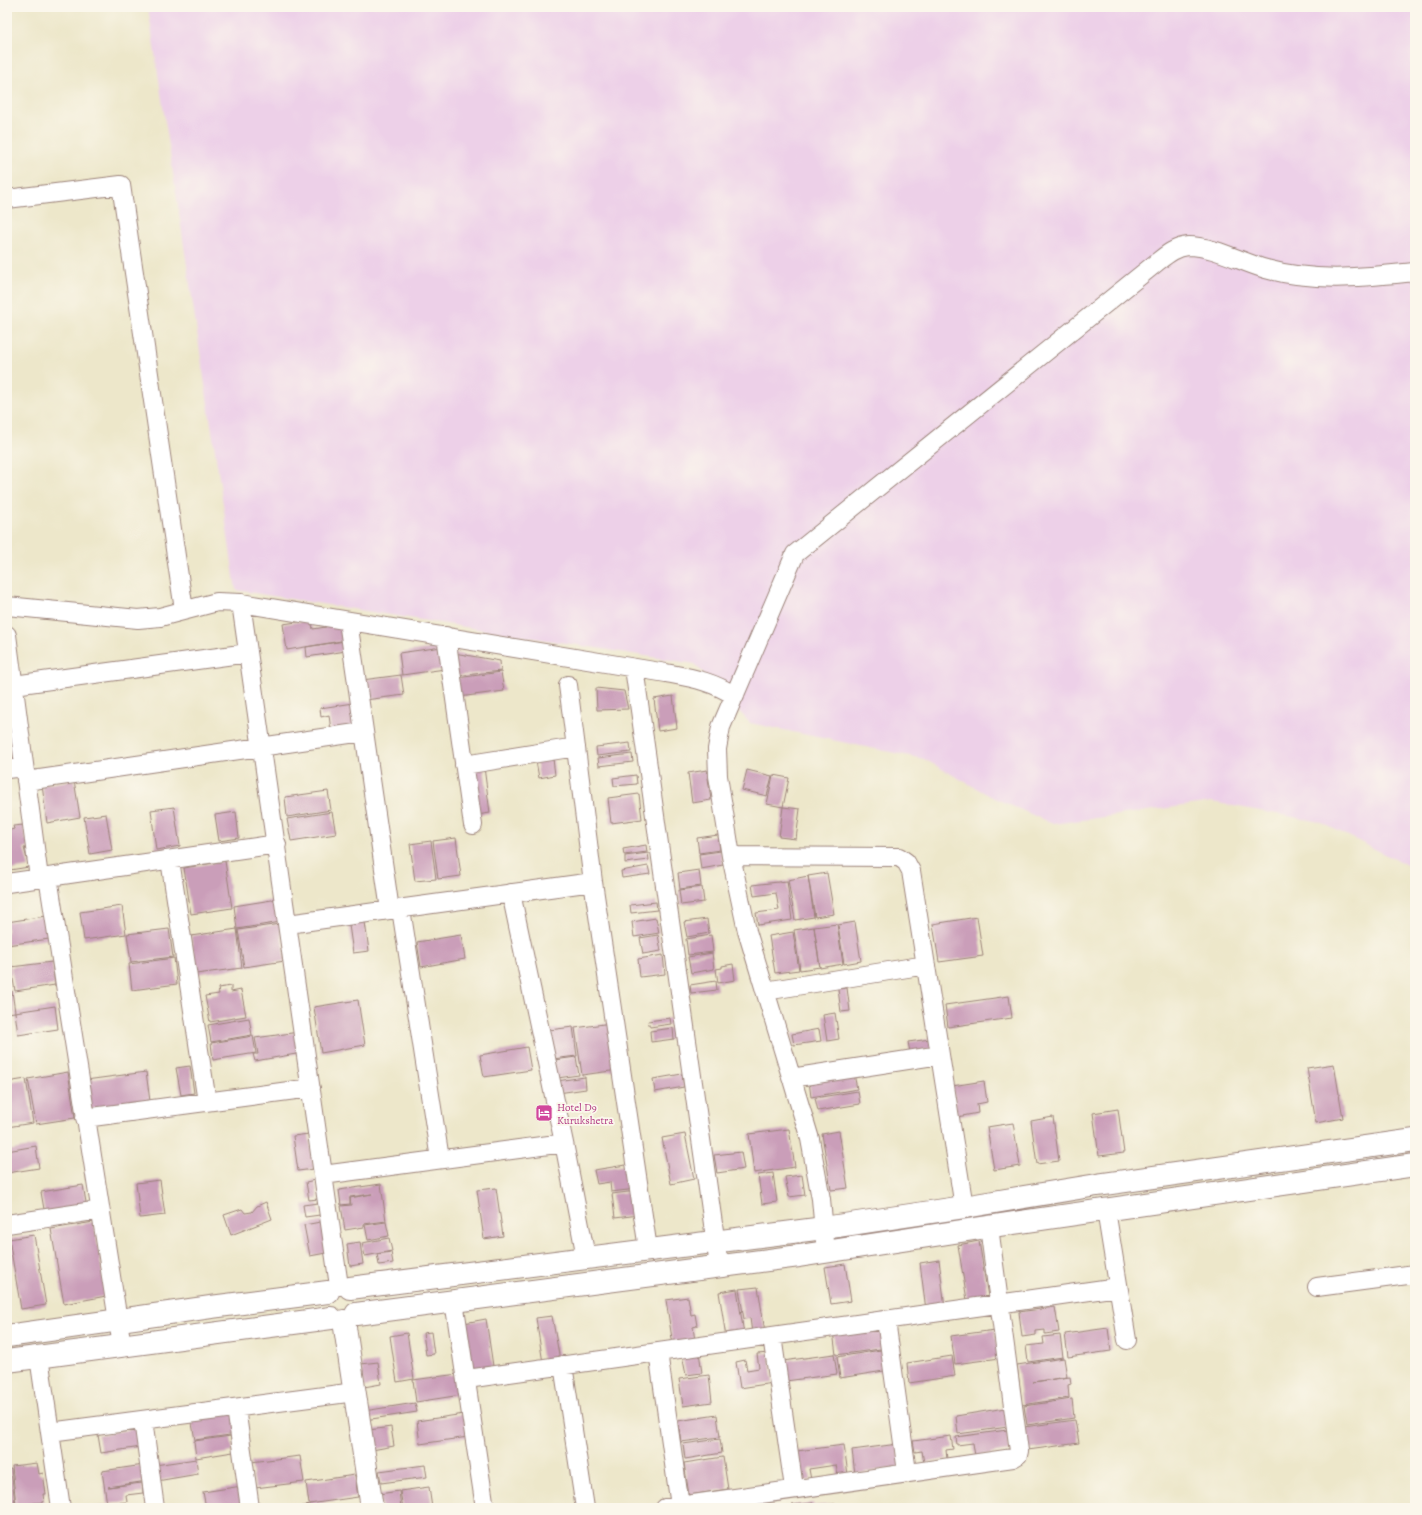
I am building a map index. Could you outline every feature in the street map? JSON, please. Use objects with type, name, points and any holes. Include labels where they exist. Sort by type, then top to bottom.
[{"type":"main road","points":[[7,1336],[339,1289],[824,1228],[964,1208],[1098,1185],[1415,1140]]},
{"type":"main road","points":[[7,1361],[826,1252],[1415,1165]]},
{"type":"main road","points":[[339,1289],[324,1300],[324,1307],[344,1317]]},
{"type":"main road","points":[[339,1289],[357,1294],[359,1300],[359,1308],[344,1317]]},
{"type":"main road","points":[[344,1317],[372,1508]]},
{"type":"street","points":[[7,199],[121,185],[184,610]]},
{"type":"street","points":[[826,1252],[822,1199],[810,1139],[747,930],[731,856],[718,776],[717,749],[721,727],[795,554],[1174,250],[1185,246],[1199,246],[1267,269],[1306,276],[1346,279],[1415,272]]},
{"type":"street","points":[[7,606],[138,619],[160,617],[217,602],[241,603],[446,636],[706,681],[719,686],[734,696]]},
{"type":"street","points":[[241,603],[277,844],[339,1289]]},
{"type":"street","points":[[348,621],[363,732],[440,1159]]},
{"type":"street","points":[[7,635],[14,685],[19,772],[44,878],[122,1346]]},
{"type":"street","points":[[446,636],[473,824]]},
{"type":"street","points":[[14,685],[248,653]]},
{"type":"street","points":[[634,668],[719,1266]]},
{"type":"street","points":[[568,685],[593,882],[648,1249]]},
{"type":"street","points":[[19,772],[262,747],[363,732]]},
{"type":"street","points":[[464,765],[576,747]]},
{"type":"street","points":[[7,883],[277,844]]},
{"type":"street","points":[[731,856],[899,857],[906,862],[911,871],[964,1208]]},
{"type":"street","points":[[170,860],[207,1102]]},
{"type":"street","points":[[288,924],[593,882]]},
{"type":"street","points":[[511,894],[564,1143],[586,1257]]},
{"type":"street","points":[[765,991],[926,965]]},
{"type":"street","points":[[791,1078],[940,1055]]},
{"type":"street","points":[[85,1118],[311,1088]]},
{"type":"street","points":[[323,1175],[564,1143]]},
{"type":"street","points":[[7,1224],[100,1210]]},
{"type":"street","points":[[1106,1210],[1127,1340]]},
{"type":"street","points":[[658,1352],[674,1507],[794,1488],[1013,1458],[1018,1455],[1019,1451],[989,1227]]},
{"type":"street","points":[[1317,1287],[1415,1274]]},
{"type":"street","points":[[467,1379],[1118,1287]]},
{"type":"street","points":[[454,1301],[467,1379],[485,1508]]},
{"type":"street","points":[[886,1320],[907,1472]]},
{"type":"street","points":[[772,1336],[794,1488]]},
{"type":"street","points":[[39,1356],[61,1508]]},
{"type":"street","points":[[563,1365],[585,1508]]},
{"type":"street","points":[[50,1432],[355,1392]]},
{"type":"street","points":[[236,1408],[250,1508]]},
{"type":"street","points":[[143,1420],[155,1508]]},
{"type":"shaded area","points":[[148,7],[1415,7],[1415,869],[1320,822],[1212,802],[1053,824],[994,798],[924,759],[750,723],[695,664],[236,590]]},
{"type":"building","points":[[311,620],[313,629],[326,627],[325,623],[343,620],[347,640],[287,650],[283,624]]},
{"type":"building","points":[[345,641],[346,651],[307,657],[306,647]]},
{"type":"building","points":[[442,647],[445,669],[402,675],[399,653]]},
{"type":"building","points":[[454,653],[500,661],[501,671],[456,676]]},
{"type":"building","points":[[501,672],[504,691],[459,697],[457,678]]},
{"type":"building","points":[[401,675],[404,695],[365,700],[362,680]]},
{"type":"building","points":[[596,688],[624,691],[628,709],[597,710]]},
{"type":"building","points":[[673,696],[677,728],[658,731],[654,699]]},
{"type":"building","points":[[354,703],[358,727],[331,731],[329,715],[321,717],[320,708]]},
{"type":"building","points":[[630,743],[631,752],[597,756],[596,747]]},
{"type":"building","points":[[632,754],[633,762],[599,766],[598,758]]},
{"type":"building","points":[[553,759],[555,775],[539,778],[536,761]]},
{"type":"building","points":[[484,767],[490,813],[477,815],[470,769]]},
{"type":"building","points":[[707,770],[711,800],[692,803],[688,773]]},
{"type":"building","points":[[747,770],[772,776],[767,796],[742,790]]},
{"type":"building","points":[[636,775],[637,784],[614,786],[613,778]]},
{"type":"building","points":[[773,775],[789,778],[783,807],[767,804]]},
{"type":"building","points":[[74,780],[80,817],[47,823],[42,785]]},
{"type":"building","points":[[328,791],[331,810],[287,817],[285,797]]},
{"type":"building","points":[[639,794],[642,819],[611,823],[608,798]]},
{"type":"building","points":[[174,807],[180,846],[156,850],[151,810]]},
{"type":"building","points":[[783,807],[800,809],[796,839],[779,837]]},
{"type":"building","points":[[236,812],[239,838],[219,841],[215,815]]},
{"type":"building","points":[[332,812],[336,834],[291,841],[287,819]]},
{"type":"building","points":[[106,814],[112,850],[90,854],[84,817]]},
{"type":"building","points":[[24,825],[25,840],[28,839],[29,847],[24,848],[29,867],[10,870],[10,868],[7,868],[7,831],[14,829],[13,826]]},
{"type":"building","points":[[718,835],[720,850],[699,853],[697,838]]},
{"type":"building","points":[[456,838],[461,876],[438,879],[433,841]]},
{"type":"building","points":[[431,841],[436,879],[415,881],[410,844]]},
{"type":"building","points":[[646,845],[647,852],[624,855],[623,849]]},
{"type":"building","points":[[721,851],[723,865],[701,869],[699,854]]},
{"type":"building","points":[[648,853],[649,860],[625,863],[625,856]]},
{"type":"building","points":[[225,861],[232,908],[191,914],[184,868]]},
{"type":"building","points":[[648,866],[650,874],[622,878],[621,871]]},
{"type":"building","points":[[699,870],[701,886],[680,889],[678,873]]},
{"type":"building","points":[[827,873],[834,914],[815,917],[808,876]]},
{"type":"building","points":[[808,876],[814,917],[795,920],[788,880]]},
{"type":"building","points":[[787,881],[792,920],[758,925],[756,913],[779,910],[776,893],[754,896],[752,885]]},
{"type":"building","points":[[702,887],[704,902],[681,905],[679,890]]},
{"type":"building","points":[[278,899],[281,922],[237,929],[234,906]]},
{"type":"building","points":[[656,902],[657,910],[631,913],[630,905]]},
{"type":"building","points":[[122,906],[126,934],[84,940],[80,912]]},
{"type":"building","points":[[46,916],[49,939],[7,945],[7,922]]},
{"type":"building","points":[[977,917],[983,956],[939,962],[933,924]]},
{"type":"building","points":[[656,918],[659,933],[634,937],[632,922]]},
{"type":"building","points":[[707,919],[709,933],[687,937],[684,922]]},
{"type":"building","points":[[365,922],[369,951],[353,953],[349,925]]},
{"type":"building","points":[[855,922],[861,961],[844,964],[838,925]]},
{"type":"building","points":[[280,924],[285,961],[244,967],[238,930]]},
{"type":"building","points":[[837,924],[843,964],[820,968],[814,927]]},
{"type":"building","points":[[814,927],[820,967],[800,970],[794,930]]},
{"type":"building","points":[[169,929],[173,957],[131,962],[127,934]]},
{"type":"building","points":[[237,929],[242,968],[196,974],[191,936]]},
{"type":"building","points":[[793,932],[799,970],[775,973],[769,936]]},
{"type":"building","points":[[461,935],[465,959],[421,967],[417,942]]},
{"type":"building","points":[[658,935],[661,951],[643,954],[640,938]]},
{"type":"building","points":[[711,935],[713,952],[688,955],[686,939]]},
{"type":"building","points":[[712,953],[714,969],[691,973],[688,957]]},
{"type":"building","points":[[663,955],[665,974],[640,977],[638,959]]},
{"type":"building","points":[[174,958],[177,984],[132,990],[129,964]]},
{"type":"building","points":[[7,962],[9,962],[11,974],[7,975]]},
{"type":"building","points":[[52,962],[55,985],[15,991],[11,967]]},
{"type":"building","points":[[733,964],[735,980],[718,983],[716,969]]},
{"type":"building","points":[[716,981],[717,990],[691,993],[690,985]]},
{"type":"building","points":[[231,986],[231,992],[241,990],[246,1016],[210,1022],[205,996],[219,994],[218,988]]},
{"type":"building","points":[[847,988],[850,1011],[841,1012],[838,989]]},
{"type":"building","points":[[12,991],[15,1012],[7,1013],[7,992]]},
{"type":"building","points":[[1009,996],[1012,1018],[948,1027],[945,1005]]},
{"type":"building","points":[[358,1000],[365,1045],[321,1053],[314,1007]]},
{"type":"building","points":[[55,1006],[58,1029],[18,1035],[15,1012]]},
{"type":"building","points":[[835,1013],[839,1039],[827,1041],[823,1015]]},
{"type":"building","points":[[249,1018],[252,1035],[211,1042],[208,1025]]},
{"type":"building","points":[[670,1018],[671,1024],[650,1027],[648,1021]]},
{"type":"building","points":[[611,1023],[618,1070],[582,1075],[575,1028]]},
{"type":"building","points":[[573,1027],[577,1056],[552,1059],[549,1030]]},
{"type":"building","points":[[673,1028],[674,1039],[651,1042],[650,1031]]},
{"type":"building","points":[[819,1029],[821,1041],[794,1045],[792,1034]]},
{"type":"building","points":[[299,1032],[302,1053],[255,1061],[253,1054],[258,1054],[255,1038]]},
{"type":"building","points":[[253,1036],[256,1053],[213,1060],[211,1043]]},
{"type":"building","points":[[930,1039],[932,1049],[910,1052],[908,1042]]},
{"type":"building","points":[[527,1047],[531,1070],[484,1077],[480,1055]]},
{"type":"building","points":[[576,1057],[579,1075],[543,1080],[540,1062]]},
{"type":"building","points":[[1334,1064],[1343,1118],[1316,1123],[1307,1068]]},
{"type":"building","points":[[190,1066],[194,1093],[181,1095],[176,1068]]},
{"type":"building","points":[[68,1072],[75,1118],[36,1124],[28,1079]]},
{"type":"building","points":[[146,1072],[150,1101],[90,1110],[86,1080]]},
{"type":"building","points":[[682,1074],[684,1087],[655,1092],[653,1079]]},
{"type":"building","points":[[854,1074],[857,1089],[811,1097],[809,1081]]},
{"type":"building","points":[[585,1077],[586,1089],[551,1094],[549,1082]]},
{"type":"building","points":[[26,1079],[33,1123],[7,1127],[7,1082]]},
{"type":"building","points":[[984,1081],[987,1102],[977,1104],[978,1113],[957,1117],[952,1086]]},
{"type":"building","points":[[858,1091],[860,1104],[818,1111],[815,1098]]},
{"type":"building","points":[[1118,1109],[1124,1153],[1099,1156],[1093,1113]]},
{"type":"building","points":[[1053,1117],[1059,1161],[1037,1164],[1031,1121]]},
{"type":"building","points":[[1013,1123],[1020,1166],[994,1170],[987,1127]]},
{"type":"building","points":[[789,1129],[795,1167],[754,1173],[749,1134]]},
{"type":"building","points":[[839,1131],[848,1188],[831,1190],[822,1134]]},
{"type":"building","points":[[309,1134],[314,1169],[298,1171],[293,1136]]},
{"type":"building","points":[[685,1134],[694,1179],[671,1184],[662,1138]]},
{"type":"building","points":[[36,1146],[39,1168],[7,1173],[7,1151]]},
{"type":"building","points":[[741,1152],[744,1169],[717,1173],[714,1155]]},
{"type":"building","points":[[632,1164],[636,1189],[611,1192],[610,1182],[597,1184],[594,1170]]},
{"type":"building","points":[[773,1173],[777,1202],[762,1204],[758,1175]]},
{"type":"building","points":[[802,1175],[805,1195],[789,1197],[785,1177]]},
{"type":"building","points":[[160,1180],[165,1215],[140,1218],[136,1183]]},
{"type":"building","points":[[315,1180],[318,1199],[309,1200],[306,1182]]},
{"type":"building","points":[[381,1184],[386,1221],[364,1224],[364,1227],[345,1230],[341,1206],[351,1205],[350,1198],[350,1204],[341,1205],[339,1190]],"holes":[[[372,1194],[350,1198],[350,1197]]]},
{"type":"building","points":[[83,1185],[87,1208],[45,1215],[41,1192]]},
{"type":"building","points":[[496,1188],[503,1236],[484,1239],[477,1190]]},
{"type":"building","points":[[636,1191],[639,1215],[615,1218],[612,1194]]},
{"type":"building","points":[[266,1202],[272,1219],[231,1235],[224,1215],[242,1209],[245,1213],[252,1212],[257,1206]]},
{"type":"building","points":[[318,1203],[320,1215],[305,1217],[303,1205]]},
{"type":"building","points":[[326,1221],[331,1252],[310,1256],[304,1225]]},
{"type":"building","points":[[94,1222],[106,1296],[64,1304],[51,1229]]},
{"type":"building","points":[[386,1222],[389,1236],[368,1240],[365,1225]]},
{"type":"building","points":[[34,1235],[46,1305],[21,1309],[9,1239]]},
{"type":"building","points":[[389,1238],[392,1251],[365,1256],[362,1243]]},
{"type":"building","points":[[979,1241],[988,1297],[967,1300],[958,1245]]},
{"type":"building","points":[[360,1242],[363,1264],[350,1266],[347,1244]]},
{"type":"building","points":[[391,1252],[393,1263],[379,1265],[377,1254]]},
{"type":"building","points":[[939,1260],[945,1307],[926,1310],[920,1263]]},
{"type":"building","points":[[845,1264],[851,1301],[831,1304],[825,1267]]},
{"type":"building","points":[[758,1287],[765,1332],[752,1333],[750,1318],[744,1319],[739,1289]]},
{"type":"building","points":[[737,1289],[744,1334],[726,1337],[719,1292]]},
{"type":"building","points":[[688,1297],[691,1315],[695,1314],[697,1326],[693,1327],[695,1341],[673,1345],[666,1300]]},
{"type":"building","points":[[1055,1307],[1059,1332],[1045,1334],[1045,1330],[1036,1331],[1036,1335],[1022,1337],[1019,1312]]},
{"type":"building","points":[[552,1316],[560,1360],[543,1363],[536,1318]]},
{"type":"building","points":[[486,1319],[493,1366],[471,1370],[464,1323]]},
{"type":"building","points":[[884,1324],[888,1348],[836,1355],[833,1331]]},
{"type":"building","points":[[1108,1328],[1111,1351],[1068,1357],[1065,1334]]},
{"type":"building","points":[[995,1330],[1000,1358],[955,1364],[951,1336]]},
{"type":"building","points":[[431,1332],[434,1354],[426,1355],[423,1333]]},
{"type":"building","points":[[407,1333],[414,1379],[397,1382],[390,1336]]},
{"type":"building","points":[[1060,1335],[1063,1357],[1028,1362],[1026,1346],[1044,1344],[1043,1337]]},
{"type":"building","points":[[887,1349],[890,1370],[840,1378],[837,1357]]},
{"type":"building","points":[[699,1352],[702,1373],[686,1375],[682,1355]]},
{"type":"building","points":[[769,1353],[773,1383],[740,1388],[736,1362],[745,1360],[747,1370],[759,1368],[757,1354]]},
{"type":"building","points":[[834,1354],[837,1374],[786,1381],[783,1361]]},
{"type":"building","points":[[952,1356],[955,1376],[909,1383],[907,1363]]},
{"type":"building","points":[[1064,1358],[1067,1377],[1033,1382],[1070,1377],[1071,1384],[1068,1385],[1069,1398],[1022,1405],[1017,1365]]},
{"type":"building","points":[[378,1362],[381,1384],[364,1387],[361,1364]]},
{"type":"building","points":[[458,1374],[461,1395],[416,1402],[413,1380]]},
{"type":"building","points":[[709,1375],[712,1402],[683,1406],[679,1379]]},
{"type":"building","points":[[1072,1399],[1074,1418],[1027,1425],[1024,1406]]},
{"type":"building","points":[[415,1403],[417,1412],[365,1420],[364,1411]]},
{"type":"building","points":[[1005,1408],[1008,1427],[958,1434],[956,1416]]},
{"type":"building","points":[[234,1412],[237,1434],[195,1440],[191,1418]]},
{"type":"building","points":[[464,1414],[468,1437],[420,1444],[417,1421]]},
{"type":"building","points":[[717,1415],[720,1437],[681,1442],[678,1421]]},
{"type":"building","points":[[1075,1420],[1079,1443],[1028,1450],[1024,1427]]},
{"type":"building","points":[[391,1427],[394,1446],[372,1450],[369,1430]]},
{"type":"building","points":[[138,1428],[141,1447],[101,1453],[98,1435]]},
{"type":"building","points":[[1007,1430],[1010,1451],[975,1456],[973,1443],[957,1445],[956,1437]]},
{"type":"building","points":[[231,1436],[233,1452],[196,1458],[194,1441]]},
{"type":"building","points":[[951,1436],[953,1449],[946,1450],[947,1459],[924,1463],[922,1451],[915,1452],[913,1441]]},
{"type":"building","points":[[720,1439],[722,1453],[685,1459],[683,1444]]},
{"type":"building","points":[[898,1444],[901,1467],[855,1474],[852,1450]]},
{"type":"building","points":[[844,1445],[848,1475],[838,1476],[836,1465],[809,1469],[811,1480],[802,1481],[797,1451]]},
{"type":"building","points":[[300,1456],[304,1482],[255,1488],[251,1462]]},
{"type":"building","points":[[723,1457],[728,1489],[689,1495],[684,1463]]},
{"type":"building","points":[[196,1459],[198,1474],[157,1481],[155,1465]]},
{"type":"building","points":[[37,1463],[39,1474],[43,1473],[46,1494],[43,1494],[44,1502],[16,1505],[12,1466]]},
{"type":"building","points":[[144,1465],[147,1481],[108,1487],[142,1483],[143,1493],[126,1495],[127,1502],[107,1504],[102,1471]]},
{"type":"building","points":[[425,1465],[427,1477],[381,1483],[379,1471]]},
{"type":"building","points":[[11,1469],[15,1504],[7,1505],[7,1470]]},
{"type":"building","points":[[355,1475],[358,1497],[309,1504],[306,1482]]},
{"type":"building","points":[[242,1486],[245,1505],[206,1508],[203,1492]]},
{"type":"building","points":[[429,1487],[432,1508],[403,1508],[400,1491]]},
{"type":"building","points":[[399,1491],[401,1508],[382,1508],[379,1494]]},
{"type":"building","points":[[813,1503],[814,1508],[792,1508],[792,1505]]},
{"type":"building","points":[[835,1504],[835,1508],[815,1508],[814,1506]]},
{"type":"building","points":[[108,1505],[108,1508],[97,1508],[97,1507]]},
{"type":"building","points":[[311,1505],[312,1508],[298,1508],[298,1507]]},
{"type":"place","name":"Hotel D9 Kurukshetra","points":[[544,1113]]}]
